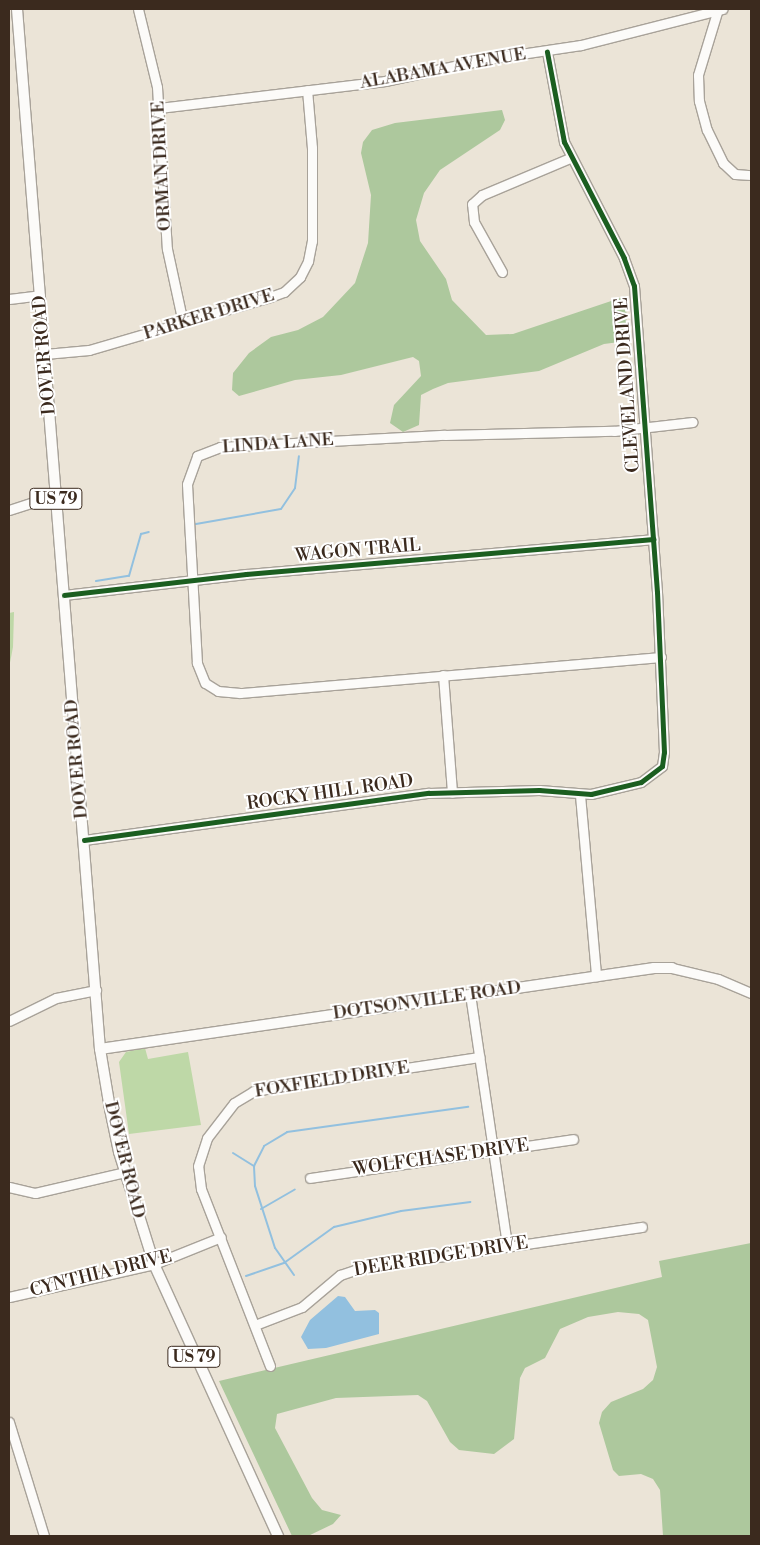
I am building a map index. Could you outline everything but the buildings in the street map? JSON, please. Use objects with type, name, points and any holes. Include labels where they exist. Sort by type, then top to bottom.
[{"type":"main road","name":"DOVER ROAD","points":[[16,9],[100,1049],[124,1172],[154,1264],[278,1536]]},
{"type":"main road","name":"DOTSONVILLE ROAD","points":[[100,1049],[596,976],[654,968],[672,968]]},
{"type":"street","name":"ORMAN DRIVE","points":[[138,9],[159,108],[166,243],[183,323]]},
{"type":"street","points":[[720,9],[698,75],[699,101],[716,153],[735,174],[751,175]]},
{"type":"street","name":"ALABAMA AVENUE","points":[[159,108],[385,81],[487,59],[547,52],[605,40],[720,9]]},
{"type":"street","name":"CLEVELAND DRIVE","points":[[547,52],[557,116],[570,158],[632,276],[637,302],[661,657],[664,752],[662,766],[641,782],[604,792],[580,794]]},
{"type":"street","name":"PARKER DRIVE","points":[[45,354],[90,350],[183,323],[284,292],[300,277],[308,261],[312,241],[312,148],[307,90]]},
{"type":"street","points":[[502,272],[474,222],[472,204],[482,195],[570,158]]},
{"type":"street","points":[[9,299],[40,295]]},
{"type":"street","name":"LINDA LANE","points":[[661,657],[240,693],[218,691],[205,683],[197,663],[187,484],[193,460],[206,450],[445,435],[614,431],[692,422]]},
{"type":"street","points":[[9,510],[30,502],[56,501]]},
{"type":"street","name":"WAGON TRAIL","points":[[64,595],[192,580],[654,539]]},
{"type":"street","points":[[443,675],[452,793]]},
{"type":"street","name":"ROCKY HILL ROAD","points":[[84,840],[429,793],[539,790],[580,794]]},
{"type":"street","points":[[580,794],[596,976]]},
{"type":"street","name":"DOTSONVILLE ROAD","points":[[672,968],[718,979],[751,993]]},
{"type":"street","points":[[9,1021],[56,998],[96,990]]},
{"type":"street","points":[[470,994],[507,1246]]},
{"type":"street","name":"FOXFIELD DRIVE","points":[[270,1366],[201,1189],[199,1161],[207,1138],[240,1098],[266,1088],[479,1057]]},
{"type":"street","name":"WOLFCHASE DRIVE","points":[[310,1178],[573,1139]]},
{"type":"street","points":[[9,1187],[34,1192],[124,1172]]},
{"type":"street","name":"DEER RIDGE DRIVE","points":[[255,1325],[307,1304],[350,1270],[642,1227]]},
{"type":"street","name":"CYNTHIA DRIVE","points":[[9,1297],[154,1264],[221,1237]]},
{"type":"street","points":[[9,1422],[44,1536]]},
{"type":"green space","points":[[502,110],[505,120],[500,130],[440,170],[424,193],[416,220],[420,241],[446,279],[452,300],[486,335],[513,334],[626,296],[627,341],[604,344],[539,371],[448,383],[433,389],[421,395],[419,425],[403,432],[390,423],[394,405],[421,376],[419,361],[413,357],[341,375],[295,380],[239,396],[232,390],[233,373],[249,353],[271,337],[298,330],[323,317],[355,283],[368,243],[371,195],[361,153],[363,142],[372,130],[395,123]]},
{"type":"green space","points":[[14,612],[13,647],[9,668],[9,613]]},
{"type":"green space","points":[[145,1048],[148,1059],[188,1052],[201,1125],[129,1134],[119,1062],[126,1052]]},
{"type":"green space","points":[[751,1243],[751,1536],[663,1536],[660,1490],[653,1479],[641,1474],[619,1476],[613,1470],[599,1423],[602,1412],[611,1402],[643,1389],[653,1380],[657,1367],[648,1320],[639,1314],[618,1312],[588,1317],[560,1329],[545,1358],[525,1368],[520,1378],[514,1439],[494,1454],[459,1450],[450,1442],[427,1401],[418,1395],[336,1398],[277,1414],[275,1428],[312,1498],[322,1510],[341,1515],[333,1524],[308,1536],[292,1536],[219,1381],[662,1277],[659,1261]]},
{"type":"water","points":[[338,1296],[345,1297],[355,1311],[375,1310],[379,1313],[379,1334],[326,1348],[308,1349],[301,1337],[310,1320]]},
{"type":"waterway","points":[[196,524],[281,509],[295,488],[299,456]]},
{"type":"waterway","points":[[96,581],[129,576],[141,534],[149,532]]},
{"type":"waterway","points":[[294,1275],[275,1248],[255,1186],[254,1166],[264,1146],[287,1132],[468,1107]]},
{"type":"waterway","points":[[233,1153],[254,1166]]},
{"type":"waterway","points":[[261,1209],[295,1189]]},
{"type":"waterway","points":[[246,1276],[284,1263],[334,1227],[401,1211],[470,1202]]},
{"type":"cycle path","points":[[84,840],[429,793],[539,790],[591,794],[641,782],[662,766],[664,752],[657,592],[634,286],[624,258],[564,142],[547,52]]},
{"type":"cycle path","points":[[64,595],[246,574],[654,539]]}]
